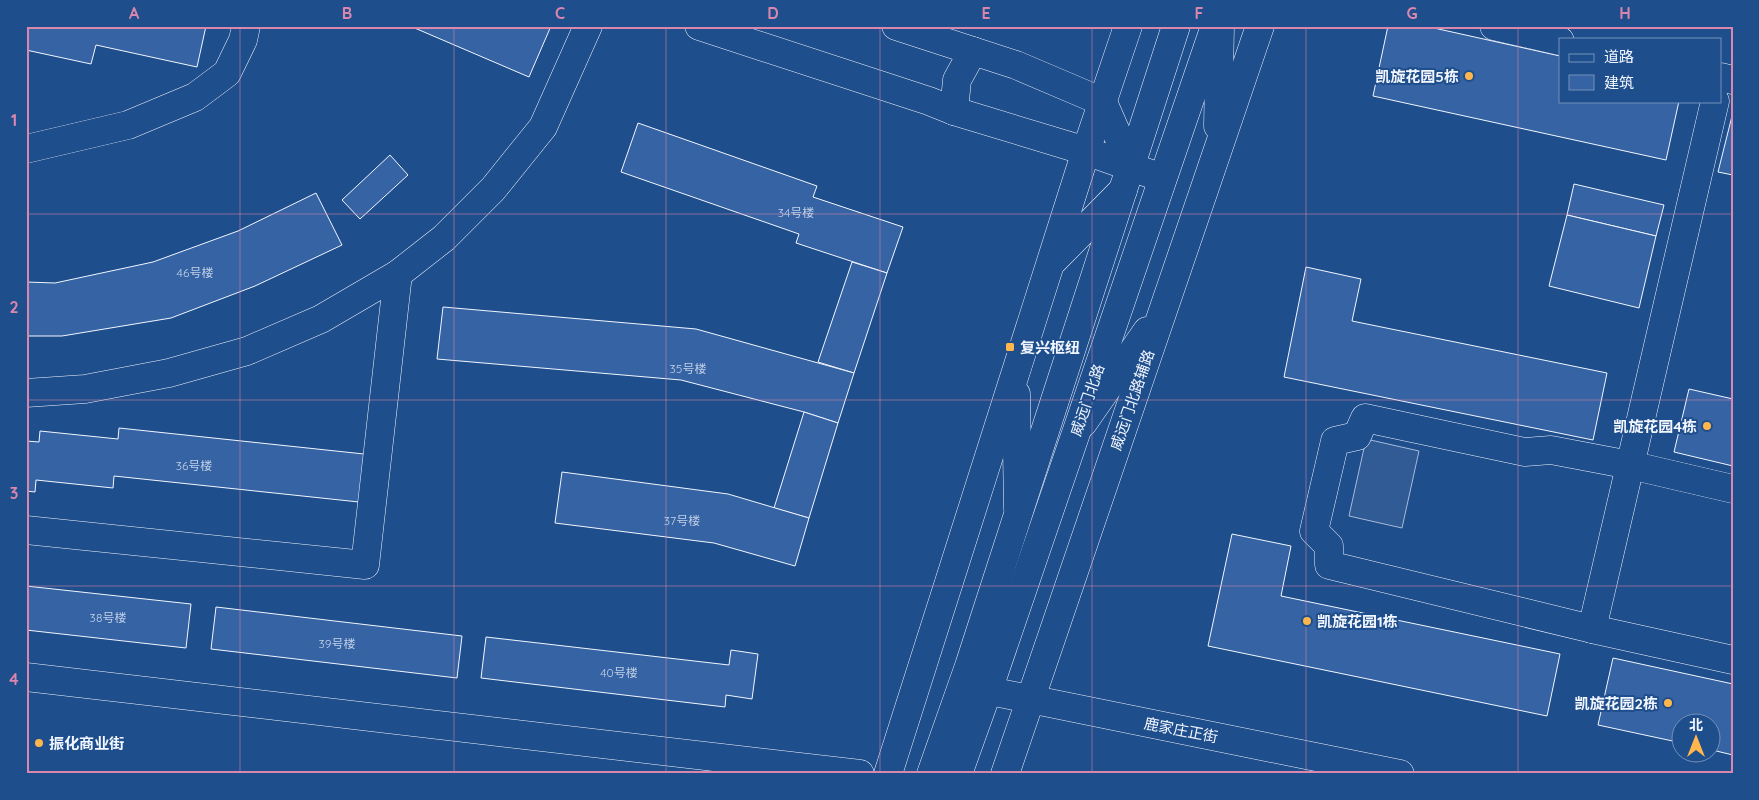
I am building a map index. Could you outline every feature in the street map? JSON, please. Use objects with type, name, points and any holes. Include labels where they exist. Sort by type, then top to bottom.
[{"type":"street","points":[[26,149],[128,125],[195,97],[227,74],[243,40],[246,26]]},
{"type":"street","points":[[26,393],[85,389],[169,373],[247,352],[321,319],[398,274],[444,238],[493,189],[544,127],[588,26]]},
{"type":"street","points":[[699,26],[929,101],[954,111],[1086,151],[1127,178],[1162,178]]},
{"type":"street","points":[[896,26],[1016,65],[1103,102],[1127,178]]},
{"type":"street","points":[[888,774],[1086,151],[1128,26]]},
{"type":"street","name":"威远门北路","points":[[958,774],[975,688],[1018,515],[1176,26]]},
{"type":"street","name":"威远门北路","points":[[931,774],[975,688],[1075,435],[1214,26]]},
{"type":"street","points":[[1217,152],[1220,26]]},
{"type":"street","name":"威远门北路辅路","points":[[1005,774],[1260,26]]},
{"type":"street","points":[[1494,26],[1559,41]]},
{"type":"street","points":[[954,111],[957,80],[973,51]]},
{"type":"street","points":[[1592,629],[1603,543],[1630,465],[1715,102]]},
{"type":"street","points":[[1051,263],[1127,178]]},
{"type":"street","points":[[26,530],[365,565],[398,274]]},
{"type":"street","points":[[1075,435],[1165,304]]},
{"type":"street","points":[[1016,372],[1018,515]]},
{"type":"street","points":[[1733,489],[1630,465],[1551,450],[1525,452],[1364,418],[1357,436],[1335,441],[1314,531],[1329,546],[1329,565],[1592,629],[1733,660]]},
{"type":"street","points":[[26,677],[860,774]]},
{"type":"street","name":"鹿家庄正街","points":[[975,688],[1400,774]]},
{"type":"shaded area","points":[[1366,439],[1419,451],[1402,528],[1349,516]]},
{"type":"building","points":[[26,26],[206,26],[197,67],[96,45],[91,64],[26,50]]},
{"type":"building","points":[[410,26],[551,26],[529,77]]},
{"type":"building","name":"凯旋花园5栋","points":[[1388,26],[1425,26],[1559,56],[1559,102],[1679,102],[1666,160],[1373,96]]},
{"type":"building","points":[[1733,112],[1733,175],[1718,172]]},
{"type":"building","points":[[638,123],[817,186],[813,197],[903,227],[887,273],[796,243],[799,234],[621,172]]},
{"type":"building","points":[[390,155],[408,175],[360,219],[342,200]]},
{"type":"building","points":[[1574,184],[1664,205],[1656,236],[1567,215]]},
{"type":"building","points":[[316,193],[342,245],[255,286],[171,318],[62,336],[26,336],[26,282],[55,283],[153,262],[238,231]]},
{"type":"building","points":[[1567,215],[1656,236],[1639,308],[1549,286]]},
{"type":"building","points":[[852,262],[887,273],[854,373],[818,362]]},
{"type":"building","points":[[1306,267],[1361,279],[1352,321],[1607,373],[1593,440],[1284,377]]},
{"type":"building","points":[[443,307],[696,329],[854,373],[838,423],[804,412],[681,380],[437,359]]},
{"type":"building","name":"凯旋花园4栋","points":[[1689,389],[1733,399],[1733,466],[1674,452]]},
{"type":"building","points":[[804,412],[838,423],[809,518],[774,508]]},
{"type":"building","points":[[119,428],[364,454],[359,502],[114,476],[113,488],[36,480],[35,492],[26,491],[26,441],[39,442],[40,431],[118,439]]},
{"type":"building","points":[[562,472],[728,494],[809,518],[795,566],[714,543],[555,523]]},
{"type":"building","name":"凯旋花园1栋","points":[[1232,534],[1291,546],[1281,596],[1560,654],[1547,716],[1208,646]]},
{"type":"building","points":[[26,586],[191,604],[186,648],[26,630]]},
{"type":"building","points":[[216,607],[462,636],[457,678],[211,649]]},
{"type":"building","points":[[486,637],[729,665],[731,650],[758,654],[752,699],[726,695],[725,707],[481,678]]},
{"type":"building","name":"凯旋花园2栋","points":[[1613,658],[1733,684],[1733,755],[1722,752],[1722,712],[1672,712],[1672,741],[1598,725]]},
{"type":"place","name":"凯旋花园5栋","points":[[1469,76]]},
{"type":"place","name":"复兴枢纽","points":[[1010,347]]},
{"type":"place","name":"凯旋花园4栋","points":[[1707,426]]},
{"type":"place","name":"凯旋花园1栋","points":[[1307,621]]},
{"type":"place","name":"凯旋花园2栋","points":[[1668,703]]},
{"type":"place","name":"振化商业街","points":[[39,743]]}]
